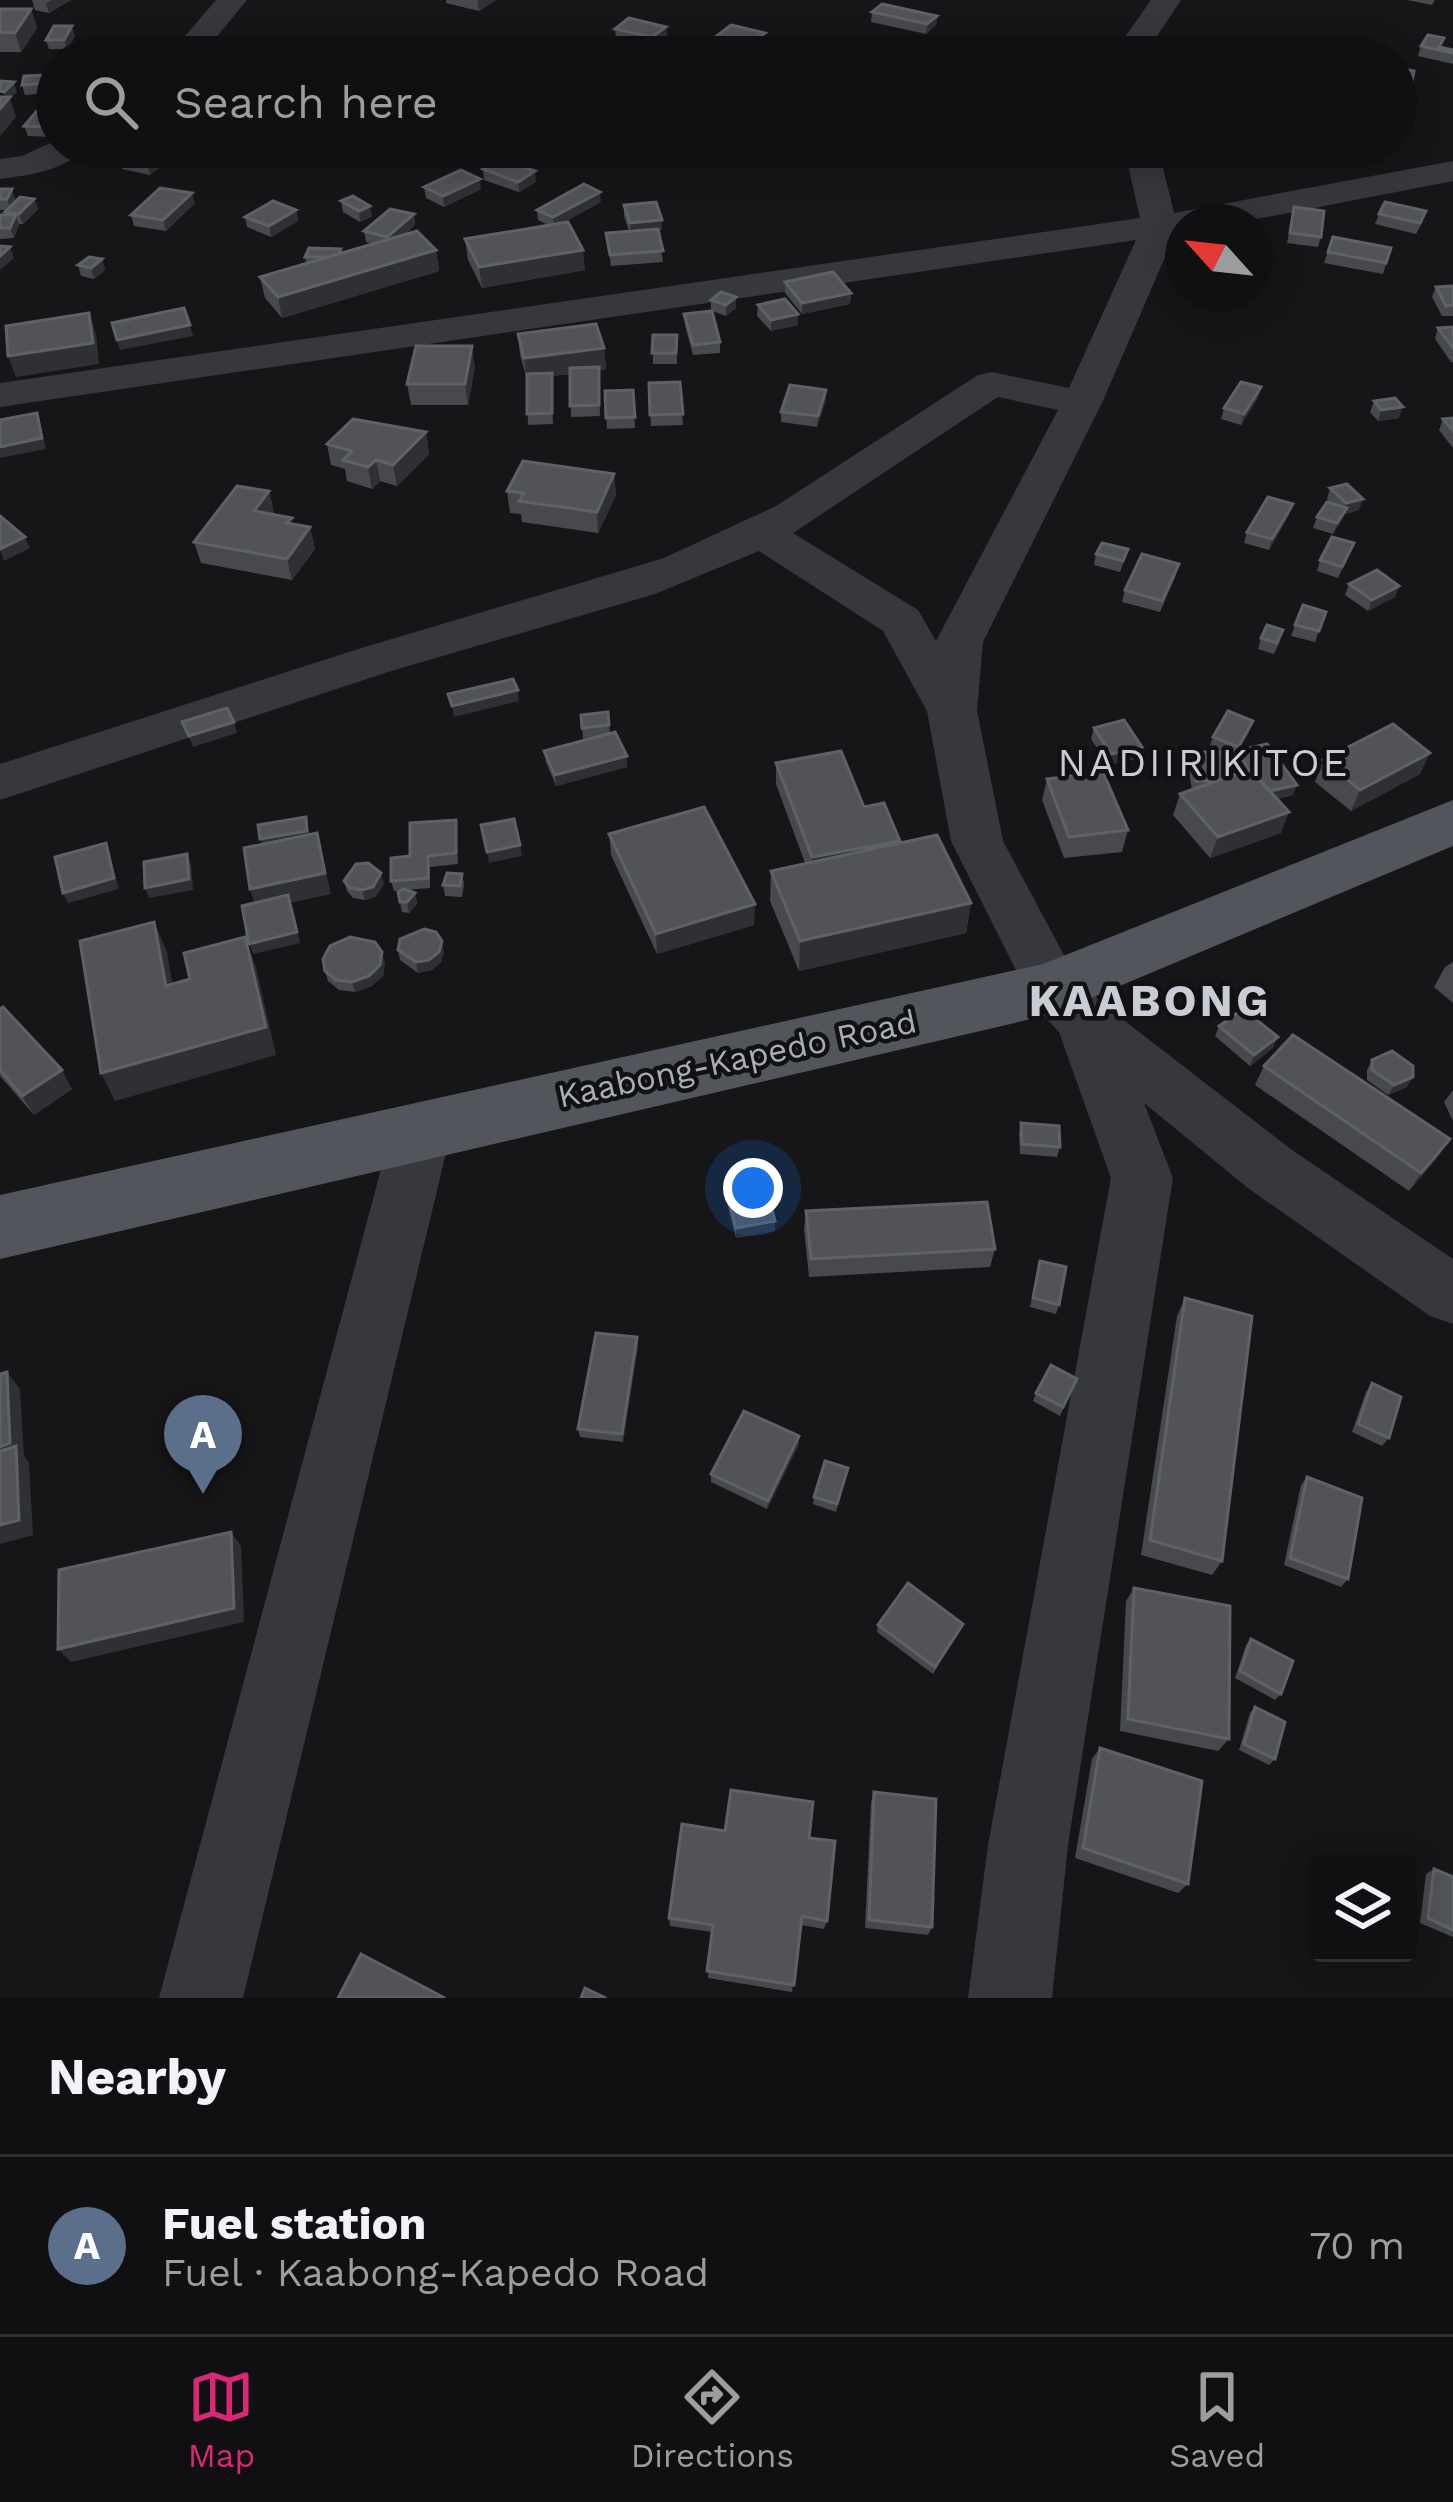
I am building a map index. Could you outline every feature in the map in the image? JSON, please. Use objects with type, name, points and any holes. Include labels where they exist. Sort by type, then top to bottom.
[{"type":"main road","name":"Kaabong-Kapedo Road","points":[[0,1227],[422,1128],[1069,1004],[1453,822]]},
{"type":"street","points":[[201,36],[232,0]]},
{"type":"street","points":[[1141,36],[1166,0]]},
{"type":"street","points":[[0,170],[36,162]]},
{"type":"street","points":[[1151,168],[1167,204]]},
{"type":"street","points":[[1273,205],[1453,171]]},
{"type":"street","points":[[0,395],[1165,226]]},
{"type":"street","points":[[1010,1998],[1028,1845],[1142,1178],[1069,1004],[977,841],[952,711],[959,642],[1165,245]]},
{"type":"street","points":[[0,782],[426,644],[606,598],[761,532],[877,459],[925,421],[992,384],[1082,403]]},
{"type":"street","points":[[761,532],[901,621],[952,711]]},
{"type":"street","points":[[1069,1004],[1270,1169],[1453,1295]]},
{"type":"street","points":[[201,1998],[422,1128]]},
{"type":"building","points":[[882,4],[937,16],[927,24],[872,12]]},
{"type":"building","points":[[0,9],[31,9],[15,33],[0,32]]},
{"type":"building","points":[[629,18],[666,27],[653,36],[615,29]]},
{"type":"building","points":[[731,25],[765,33],[760,36],[717,36]]},
{"type":"building","points":[[54,26],[72,26],[66,36],[48,36]]},
{"type":"building","points":[[1428,35],[1444,38],[1439,47],[1453,53],[1421,46]]},
{"type":"building","points":[[36,75],[36,84],[22,85],[24,76]]},
{"type":"building","points":[[0,81],[14,82],[4,92]]},
{"type":"building","points":[[526,168],[535,171],[518,182],[483,169]]},
{"type":"building","points":[[461,170],[480,179],[443,196],[424,187]]},
{"type":"building","points":[[584,184],[600,192],[553,217],[537,210]]},
{"type":"building","points":[[160,188],[192,193],[163,220],[131,215]]},
{"type":"building","points":[[0,189],[12,189],[7,199],[0,199]]},
{"type":"building","points":[[353,196],[370,206],[359,211],[341,201]]},
{"type":"building","points":[[20,197],[34,199],[19,214],[5,212]]},
{"type":"building","points":[[273,201],[296,210],[269,226],[245,217]]},
{"type":"building","points":[[656,202],[662,220],[630,223],[624,205]]},
{"type":"building","points":[[1385,202],[1426,211],[1420,223],[1379,214]]},
{"type":"building","points":[[1294,207],[1324,211],[1321,237],[1290,233]]},
{"type":"building","points":[[390,209],[414,214],[387,237],[364,231]]},
{"type":"building","points":[[0,215],[16,215],[10,228],[0,228]]},
{"type":"building","points":[[568,222],[583,250],[479,267],[465,239]]},
{"type":"building","points":[[658,229],[663,251],[610,255],[606,233]]},
{"type":"building","points":[[417,231],[436,250],[278,297],[260,277]]},
{"type":"building","points":[[1333,237],[1391,248],[1386,263],[1328,252]]},
{"type":"building","points":[[309,248],[341,249],[327,257],[305,257]]},
{"type":"building","points":[[89,257],[102,259],[91,268],[78,265]]},
{"type":"building","points":[[833,272],[851,293],[802,303],[785,282]]},
{"type":"building","points":[[1453,286],[1453,305],[1446,306],[1436,287]]},
{"type":"building","points":[[721,292],[736,297],[726,305],[711,300]]},
{"type":"building","points":[[785,299],[798,314],[771,320],[758,305]]},
{"type":"building","points":[[184,308],[190,325],[117,340],[112,323]]},
{"type":"building","points":[[712,311],[720,342],[693,345],[684,314]]},
{"type":"building","points":[[89,313],[93,343],[8,356],[6,326]]},
{"type":"building","points":[[596,324],[604,348],[524,358],[518,334]]},
{"type":"building","points":[[1453,327],[1453,348],[1438,328]]},
{"type":"building","points":[[653,335],[677,335],[676,353],[652,353]]},
{"type":"building","points":[[416,346],[472,346],[465,384],[407,384]]},
{"type":"building","points":[[599,367],[599,405],[570,406],[570,368]]},
{"type":"building","points":[[552,373],[552,413],[527,414],[527,374]]},
{"type":"building","points":[[680,382],[683,414],[650,415],[649,383]]},
{"type":"building","points":[[1241,382],[1261,387],[1244,414],[1224,408]]},
{"type":"building","points":[[790,385],[826,390],[818,416],[781,412]]},
{"type":"building","points":[[633,390],[635,417],[606,418],[605,391]]},
{"type":"building","points":[[1395,398],[1403,407],[1381,410],[1374,401]]},
{"type":"building","points":[[37,413],[42,438],[0,447],[0,420]]},
{"type":"building","points":[[353,419],[426,432],[393,465],[376,460],[368,467],[343,460],[352,451],[327,444]]},
{"type":"building","points":[[523,461],[614,474],[597,512],[519,501],[524,493],[507,491]]},
{"type":"building","points":[[1347,484],[1363,499],[1346,503],[1330,488]]},
{"type":"building","points":[[237,486],[269,491],[254,511],[292,518],[287,523],[310,527],[287,559],[194,542]]},
{"type":"building","points":[[1268,497],[1293,504],[1272,539],[1247,532]]},
{"type":"building","points":[[1327,502],[1347,508],[1337,523],[1317,517]]},
{"type":"building","points":[[0,516],[25,537],[0,549]]},
{"type":"building","points":[[1332,537],[1354,543],[1342,567],[1320,560]]},
{"type":"building","points":[[1102,543],[1128,549],[1123,561],[1096,554]]},
{"type":"building","points":[[1142,554],[1179,564],[1162,601],[1125,590]]},
{"type":"building","points":[[1377,570],[1399,586],[1372,600],[1349,584]]},
{"type":"building","points":[[1303,605],[1326,612],[1319,631],[1295,625]]},
{"type":"building","points":[[1267,625],[1283,630],[1277,643],[1261,638]]},
{"type":"building","points":[[513,679],[518,690],[452,706],[448,694]]},
{"type":"building","points":[[227,708],[234,722],[189,736],[182,722]]},
{"type":"building","points":[[1228,711],[1253,721],[1238,747],[1213,737]]},
{"type":"building","points":[[608,712],[609,725],[582,728],[581,715]]},
{"type":"building","points":[[1124,720],[1142,747],[1111,754],[1094,728]]},
{"type":"building","points":[[1393,724],[1430,753],[1360,790],[1323,760]]},
{"type":"building","points":[[615,732],[627,756],[555,775],[544,751]]},
{"type":"building","points":[[1267,744],[1297,785],[1270,791],[1236,751]]},
{"type":"building","points":[[841,751],[864,807],[884,803],[900,841],[812,857],[776,763]]},
{"type":"building","points":[[1190,752],[1227,752],[1232,775],[1196,781]]},
{"type":"building","points":[[1250,769],[1289,812],[1218,837],[1180,794]]},
{"type":"building","points":[[1103,772],[1128,830],[1069,837],[1047,779]]},
{"type":"building","points":[[704,807],[755,904],[656,934],[609,834]]},
{"type":"building","points":[[306,817],[307,831],[260,839],[258,825]]},
{"type":"building","points":[[514,819],[520,845],[487,852],[481,825]]},
{"type":"building","points":[[456,820],[456,853],[428,856],[428,878],[391,881],[391,858],[410,856],[410,823]]},
{"type":"building","points":[[317,833],[325,873],[250,889],[244,848]]},
{"type":"building","points":[[937,835],[971,903],[800,941],[771,871]]},
{"type":"building","points":[[106,843],[114,878],[63,893],[55,857]]},
{"type":"building","points":[[187,854],[189,879],[145,888],[144,862]]},
{"type":"building","points":[[368,863],[381,873],[373,887],[350,888],[344,881],[356,864]]},
{"type":"building","points":[[447,873],[462,874],[460,886],[443,885]]},
{"type":"building","points":[[398,892],[415,893],[407,902],[400,902]]},
{"type":"building","points":[[288,895],[297,932],[249,944],[242,906]]},
{"type":"building","points":[[154,922],[166,986],[190,979],[184,953],[245,937],[266,1027],[101,1073],[80,941]]},
{"type":"building","points":[[424,929],[436,932],[442,941],[439,952],[416,962],[398,950],[400,939]]},
{"type":"building","points":[[350,937],[375,942],[382,952],[380,965],[369,976],[352,982],[336,980],[325,971],[323,959],[330,946]]},
{"type":"building","points":[[3,1007],[62,1070],[22,1096],[0,1070]]},
{"type":"building","points":[[1243,1009],[1278,1037],[1254,1055],[1219,1026]]},
{"type":"building","points":[[1293,1035],[1450,1139],[1421,1173],[1264,1066]]},
{"type":"building","points":[[1392,1051],[1413,1066],[1413,1077],[1394,1085],[1372,1070],[1372,1060]]},
{"type":"building","points":[[1021,1123],[1059,1126],[1060,1147],[1022,1144]]},
{"type":"building","points":[[765,1182],[775,1221],[736,1228],[726,1189]]},
{"type":"building","points":[[987,1202],[995,1249],[811,1259],[806,1211]]},
{"type":"building","points":[[1040,1261],[1066,1267],[1059,1305],[1033,1298]]},
{"type":"building","points":[[1185,1298],[1252,1316],[1222,1561],[1150,1540]]},
{"type":"building","points":[[596,1333],[637,1337],[622,1434],[578,1429]]},
{"type":"building","points":[[1051,1365],[1077,1379],[1063,1407],[1036,1393]]},
{"type":"building","points":[[7,1372],[10,1443],[0,1447],[0,1374]]},
{"type":"building","points":[[1372,1383],[1401,1397],[1389,1438],[1358,1424]]},
{"type":"building","points":[[744,1411],[799,1436],[768,1501],[711,1474]]},
{"type":"building","points":[[16,1446],[19,1520],[0,1525],[0,1451]]},
{"type":"building","points":[[825,1461],[848,1468],[837,1504],[814,1497]]},
{"type":"building","points":[[1307,1477],[1362,1498],[1348,1579],[1290,1558]]},
{"type":"building","points":[[231,1532],[234,1608],[58,1649],[59,1570]]},
{"type":"building","points":[[908,1583],[963,1624],[935,1667],[878,1625]]},
{"type":"building","points":[[1134,1588],[1230,1606],[1229,1739],[1128,1719]]},
{"type":"building","points":[[1251,1639],[1293,1661],[1281,1694],[1240,1671]]},
{"type":"building","points":[[1255,1707],[1285,1722],[1275,1759],[1244,1744]]},
{"type":"building","points":[[1100,1748],[1202,1781],[1188,1884],[1083,1848]]},
{"type":"building","points":[[731,1790],[813,1802],[809,1838],[835,1841],[827,1921],[802,1916],[794,1985],[707,1971],[713,1925],[669,1918],[682,1824],[725,1831]]},
{"type":"building","points":[[874,1792],[936,1799],[932,1927],[869,1920]]},
{"type":"building","points":[[1434,1869],[1453,1877],[1453,1930],[1428,1918]]},
{"type":"building","points":[[361,1954],[445,1998],[338,1998]]},
{"type":"building","points":[[585,1988],[606,1998],[581,1998]]},
{"type":"place","name":"Fuel station","points":[[203,1494]]},
{"type":"district","name":"NADIIRIKITOE","points":[[1204,762]]},
{"type":"district","name":"KAABONG","points":[[1150,1000]]}]
